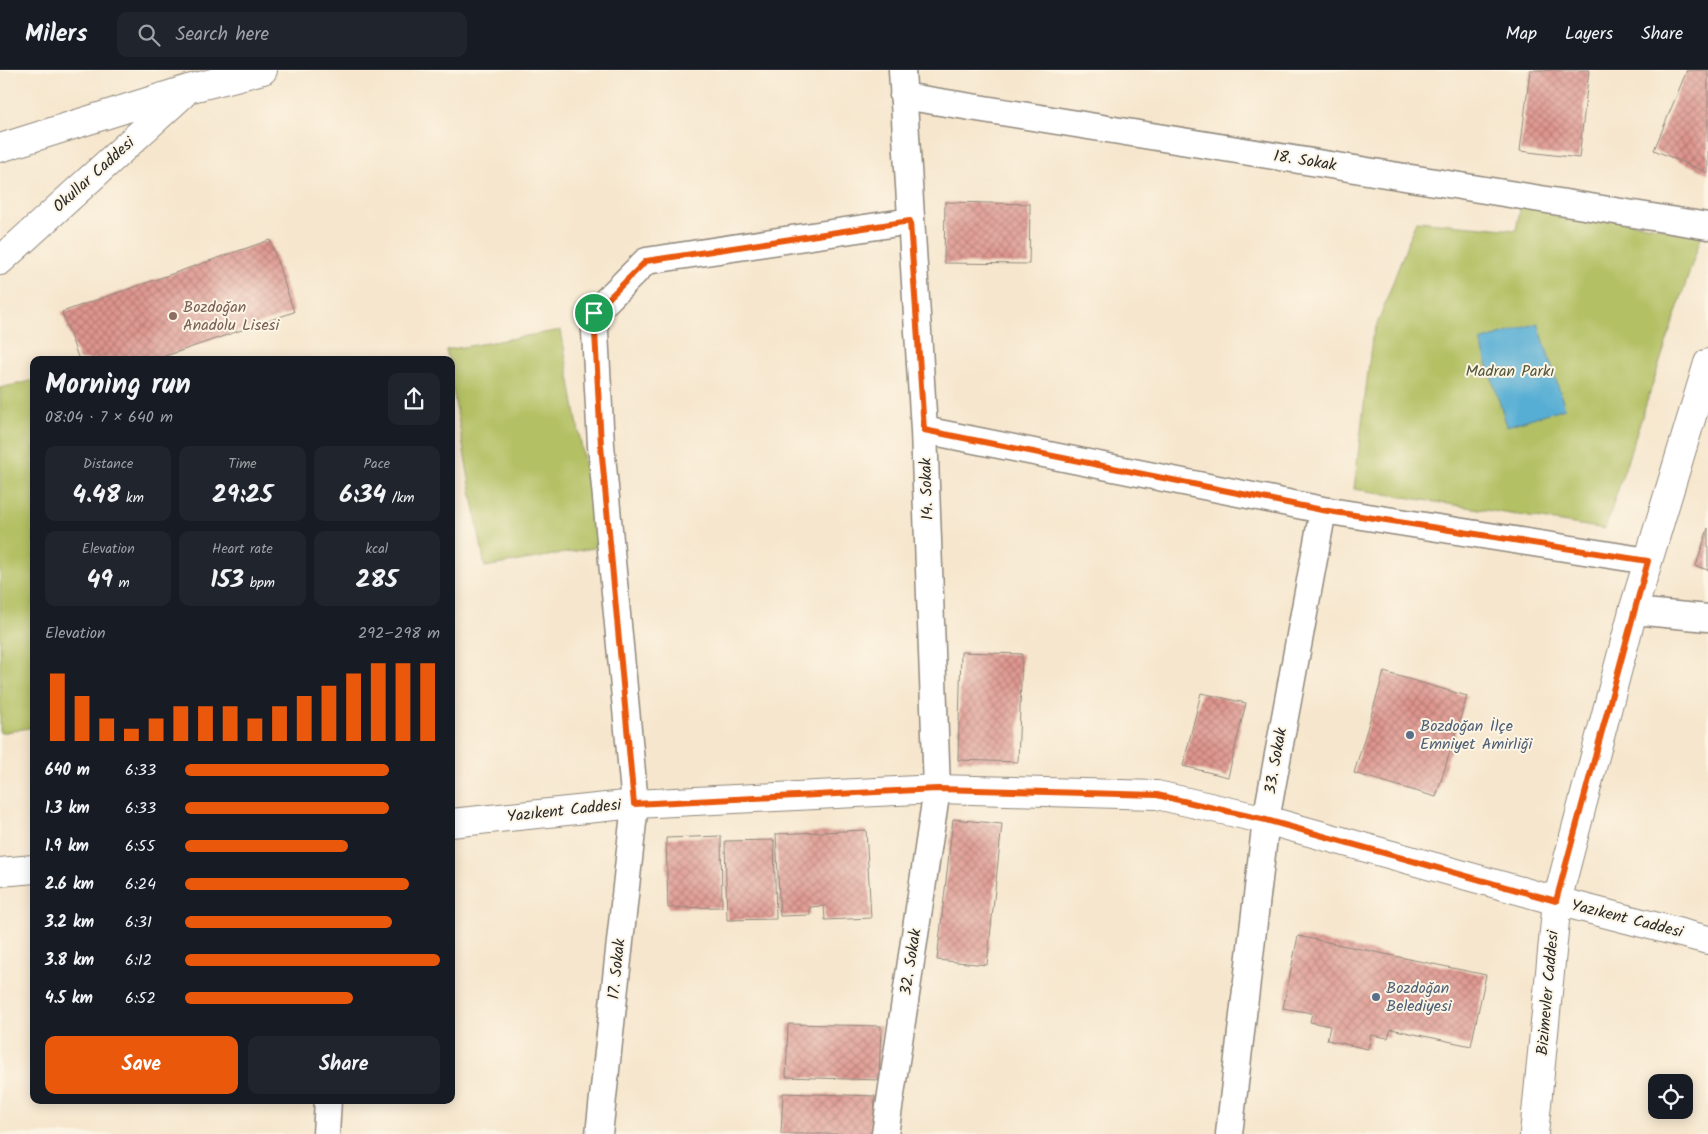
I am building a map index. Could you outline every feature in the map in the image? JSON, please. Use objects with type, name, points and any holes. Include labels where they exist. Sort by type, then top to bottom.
[{"type":"street","name":"Okullar Caddesi","points":[[0,148],[188,89],[263,70]]},
{"type":"street","name":"14. Sokak","points":[[902,70],[902,96],[924,430],[937,789]]},
{"type":"street","name":"Okullar Caddesi","points":[[0,261],[188,89]]},
{"type":"street","name":"18. Sokak","points":[[902,96],[1708,226]]},
{"type":"street","name":"17. Sokak","points":[[599,1134],[634,804],[601,445],[594,313],[646,261],[910,221]]},
{"type":"street","name":"Bizimevler Caddesi","points":[[1534,1134],[1556,901],[1633,611],[1708,363]]},
{"type":"street","points":[[924,430],[1322,510],[1648,561]]},
{"type":"street","name":"33. Sokak","points":[[1229,1134],[1266,820],[1322,510]]},
{"type":"street","points":[[1633,611],[1708,618]]},
{"type":"street","name":"Yazıkent Caddesi","points":[[455,823],[634,804],[937,789],[1157,795],[1266,820],[1556,901],[1708,940]]},
{"type":"street","name":"32. Sokak","points":[[885,1134],[937,789]]},
{"type":"street","points":[[0,872],[30,869]]},
{"type":"street","points":[[326,1134],[328,1104]]},
{"type":"green space","name":"Madran Parkı","points":[[1521,205],[1702,234],[1605,529],[1354,489],[1372,338],[1416,221],[1516,230]]},
{"type":"green space","points":[[561,330],[599,547],[485,567],[455,402],[455,356],[447,356],[446,350]]},
{"type":"green space","points":[[30,381],[30,728],[0,733],[0,388]]},
{"type":"water","points":[[1538,323],[1565,408],[1507,426],[1480,341]]},
{"type":"building","points":[[1530,70],[1589,70],[1579,158],[1520,151]]},
{"type":"building","points":[[1687,70],[1708,70],[1708,173],[1654,150]]},
{"type":"building","points":[[945,202],[1030,204],[1029,264],[944,263]]},
{"type":"building","points":[[270,240],[294,312],[166,356],[78,356],[62,312]]},
{"type":"building","points":[[1708,528],[1708,570],[1696,566]]},
{"type":"building","points":[[961,652],[1022,654],[1018,762],[958,760]]},
{"type":"building","name":"Bozdoğan İlçe Emniyet Amirliği","points":[[1384,672],[1467,696],[1436,797],[1354,773]]},
{"type":"building","points":[[1201,693],[1246,703],[1228,777],[1183,766]]},
{"type":"building","points":[[953,819],[1002,824],[987,965],[937,960]]},
{"type":"building","points":[[866,830],[871,918],[825,920],[824,906],[810,907],[810,915],[780,916],[776,834]]},
{"type":"building","points":[[721,836],[722,907],[668,908],[666,838]]},
{"type":"building","points":[[774,840],[776,919],[727,920],[725,841]]},
{"type":"building","points":[[1298,936],[1486,975],[1471,1046],[1391,1029],[1388,1038],[1371,1035],[1368,1049],[1327,1040],[1330,1026],[1310,1022],[1312,1013],[1283,1008]]},
{"type":"building","points":[[788,1024],[881,1026],[879,1080],[786,1077]]},
{"type":"building","points":[[783,1093],[875,1096],[874,1134],[781,1134]]},
{"type":"place","name":"Bozdoğan Anadolu Lisesi","points":[[173,316]]},
{"type":"place","name":"Bozdoğan İlçe Emniyet Amirliği","points":[[1410,735]]},
{"type":"place","name":"Bozdoğan Belediyesi","points":[[1376,997]]},
{"type":"route","points":[[910,221],[924,430],[1322,510],[1648,561],[1556,901],[1266,820],[1157,795],[937,789],[634,804],[601,445],[594,313],[646,261],[910,221]]}]
